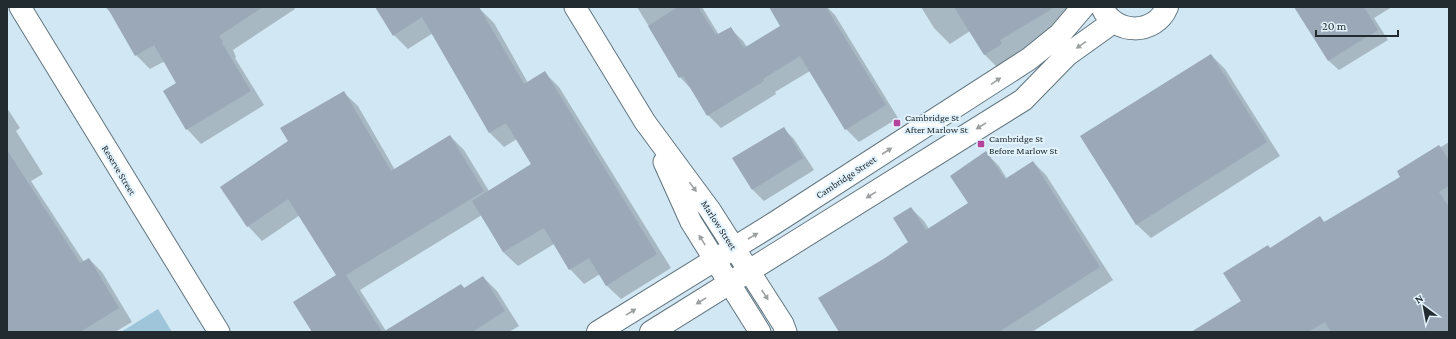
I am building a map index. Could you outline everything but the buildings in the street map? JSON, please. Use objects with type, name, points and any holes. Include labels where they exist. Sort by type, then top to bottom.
[{"type":"main road","name":"Cambridge Street","points":[[598,332],[734,248],[1029,59],[1060,34],[1083,7]]},
{"type":"main road","points":[[651,332],[1023,100],[1107,15],[1124,28],[1136,29],[1148,26],[1158,19],[1167,7]]},
{"type":"street","name":"Reserve Street","points":[[20,7],[219,332]]},
{"type":"street","name":"Marlow Street","points":[[575,7],[645,122],[710,210],[783,324],[786,332]]},
{"type":"street","name":"Marlow Street","points":[[645,122],[691,222],[760,332]]},
{"type":"shaded area","points":[[158,309],[172,332],[121,332]]},
{"type":"place","name":"Cambridge St After Marlow St","points":[[897,123]]},
{"type":"place","name":"Cambridge St Before Marlow St","points":[[981,144]]}]
